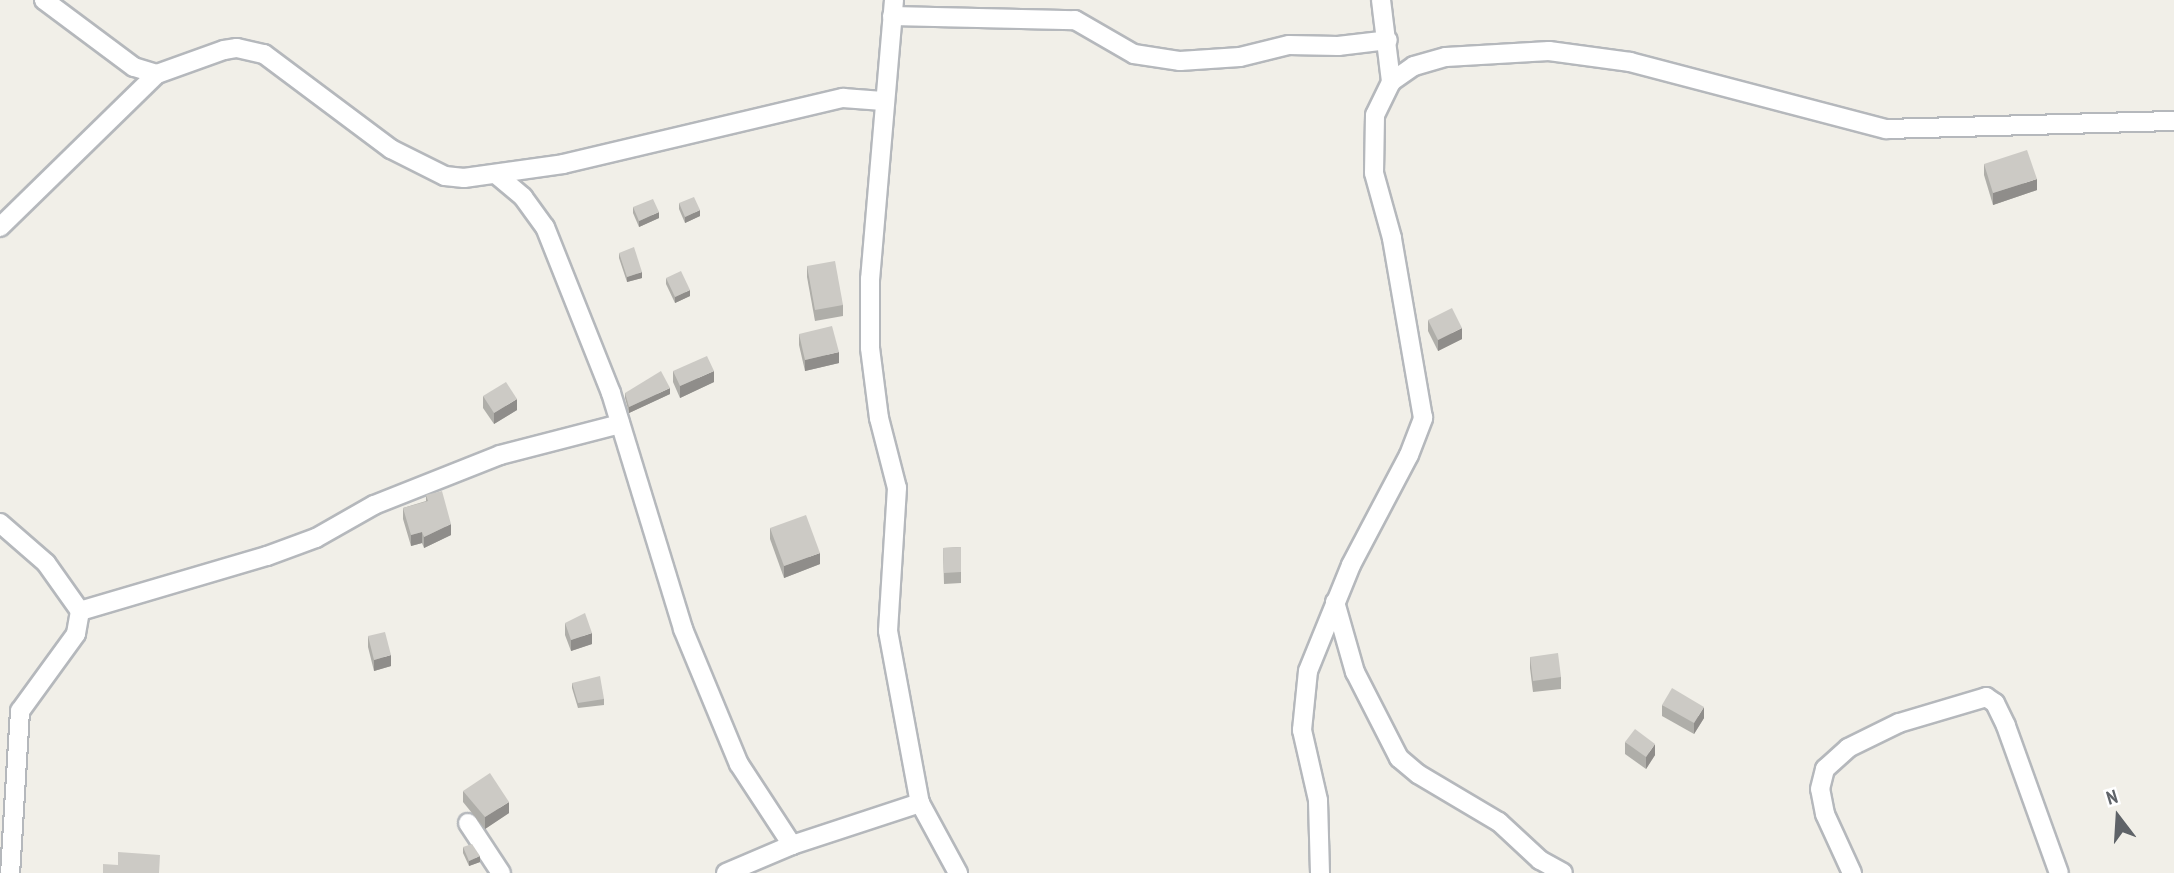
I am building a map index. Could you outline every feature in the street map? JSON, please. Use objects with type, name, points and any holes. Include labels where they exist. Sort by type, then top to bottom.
[{"type":"street","points":[[44,0],[134,67],[158,74]]},
{"type":"street","points":[[1381,0],[1388,40],[1391,82]]},
{"type":"street","points":[[958,873],[920,803],[888,631],[897,488],[879,418],[870,348],[883,101],[893,8],[1075,20],[1134,54],[1180,61],[1240,57],[1289,45],[1338,46],[1388,40]]},
{"type":"street","points":[[0,227],[158,74],[224,50],[251,50],[276,62],[360,128],[419,164],[445,176],[497,174],[563,164],[790,107],[843,97],[883,101]]},
{"type":"street","points":[[1320,873],[1318,800],[1302,712],[1308,671],[1335,602],[1409,455],[1423,418],[1392,239],[1374,173],[1375,115],[1391,82],[1414,66],[1446,57],[1549,51],[1630,62],[1886,129],[2174,121]]},
{"type":"street","points":[[497,174],[523,197],[545,227],[620,424],[683,629],[716,713],[739,764],[792,845]]},
{"type":"street","points":[[80,611],[316,538],[374,505],[500,455],[620,424]]},
{"type":"street","points":[[0,523],[46,563],[80,611],[76,634],[20,711],[10,873]]},
{"type":"street","points":[[1335,602],[1355,672],[1383,734],[1399,758],[1418,774],[1499,822],[1541,867],[1563,873]]},
{"type":"street","points":[[1852,873],[1825,814],[1820,789],[1825,769],[1848,748],[1899,723],[1986,697],[1995,703],[2006,726],[2059,873]]},
{"type":"street","points":[[726,873],[792,845],[920,803]]},
{"type":"street","points":[[468,824],[501,873]]},
{"type":"building","points":[[2027,150],[2037,179],[1993,193],[1984,164]]},
{"type":"building","points":[[694,197],[700,210],[685,217],[679,203]]},
{"type":"building","points":[[653,199],[659,212],[639,221],[633,207]]},
{"type":"building","points":[[634,247],[642,272],[627,277],[619,253]]},
{"type":"building","points":[[835,261],[843,305],[815,310],[807,266]]},
{"type":"building","points":[[681,271],[690,290],[675,297],[666,278]]},
{"type":"building","points":[[1452,308],[1462,328],[1438,340],[1428,320]]},
{"type":"building","points":[[832,326],[839,352],[805,360],[799,334]]},
{"type":"building","points":[[707,356],[714,371],[680,386],[673,371]]},
{"type":"building","points":[[661,371],[670,388],[629,407],[625,393]]},
{"type":"building","points":[[506,382],[517,399],[494,413],[483,396]]},
{"type":"building","points":[[442,491],[451,524],[424,537],[422,532],[411,535],[403,508],[428,501],[426,495]]},
{"type":"building","points":[[806,515],[820,553],[784,566],[770,528]]},
{"type":"building","points":[[961,547],[961,572],[944,573],[943,548]]},
{"type":"building","points":[[585,613],[592,633],[571,640],[565,623]]},
{"type":"building","points":[[385,632],[391,655],[374,660],[368,636]]},
{"type":"building","points":[[1558,653],[1561,677],[1533,681],[1530,657]]},
{"type":"building","points":[[600,676],[604,699],[578,703],[572,683]]},
{"type":"building","points":[[1672,688],[1704,707],[1694,723],[1662,705]]},
{"type":"building","points":[[1635,729],[1655,744],[1646,757],[1625,742]]},
{"type":"building","points":[[490,773],[509,802],[485,817],[463,791]]},
{"type":"building","points":[[472,844],[480,856],[469,861],[463,847]]},
{"type":"building","points":[[118,852],[160,855],[159,873],[103,873],[103,864],[118,865]]}]
